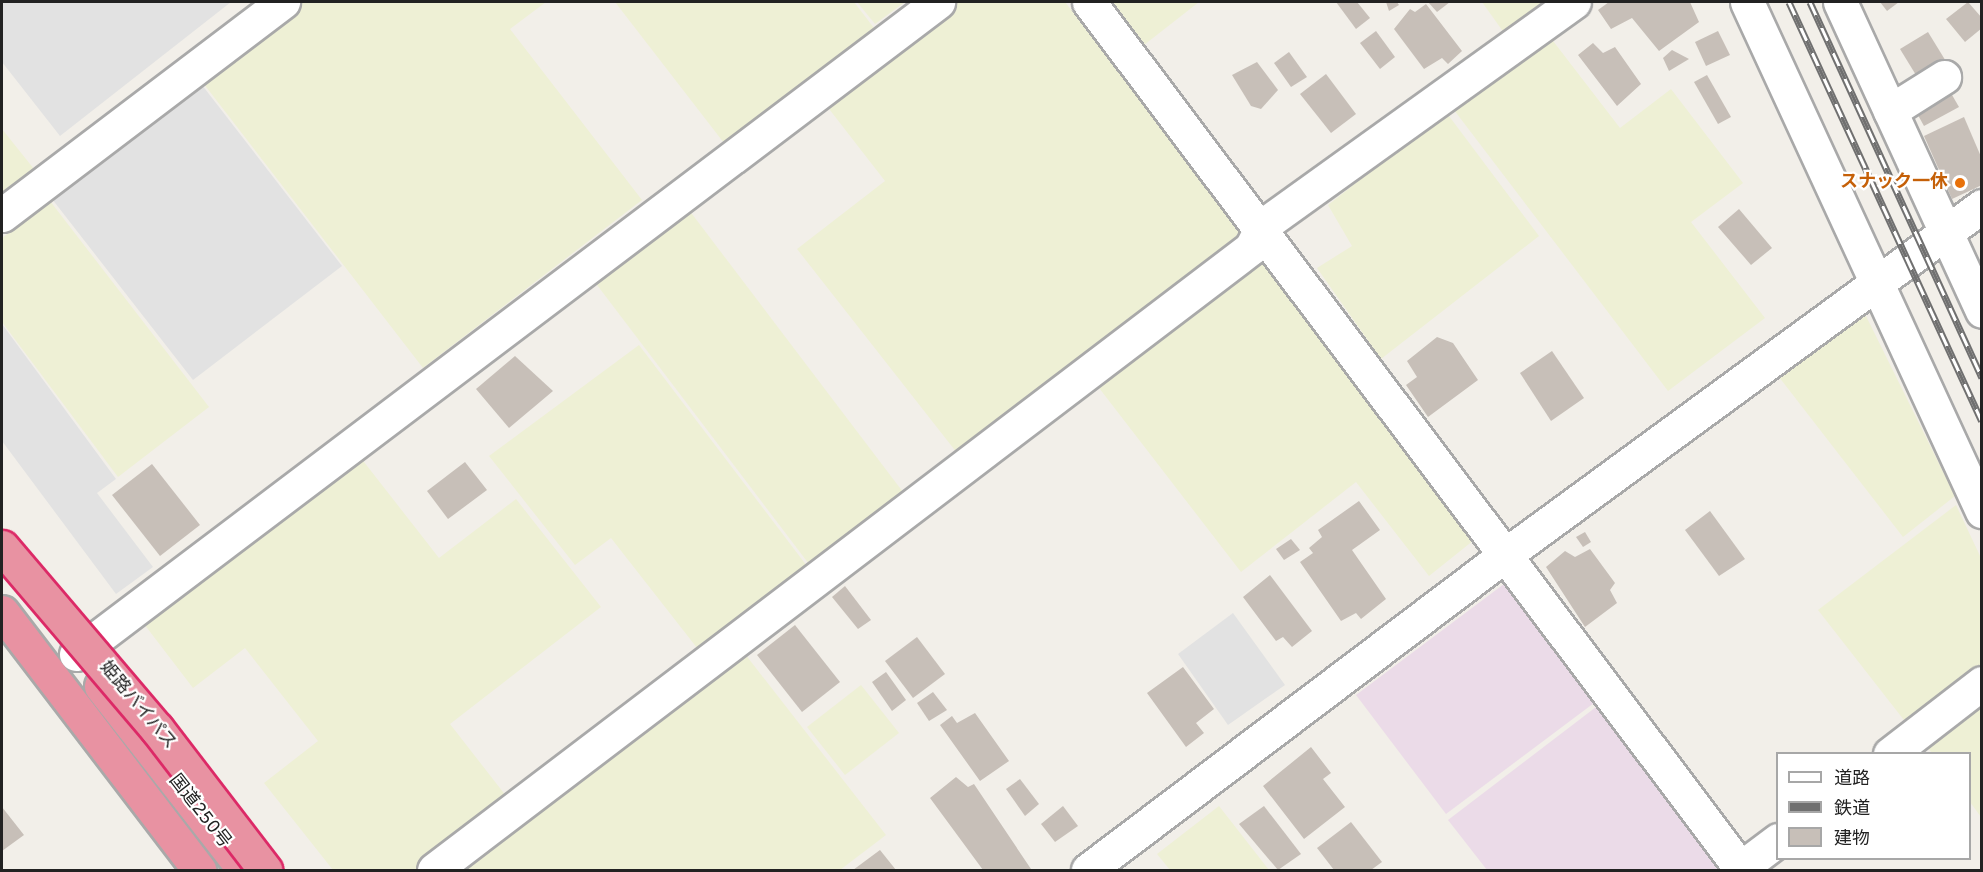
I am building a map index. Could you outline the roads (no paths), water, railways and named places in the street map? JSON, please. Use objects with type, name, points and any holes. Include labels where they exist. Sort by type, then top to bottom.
[{"type":"highway","name":"姫路バイパス","points":[[2,547],[157,729],[265,870]]},
{"type":"highway","name":"国道250号","points":[[2,552],[76,654],[244,870]]},
{"type":"highway","name":"国道250号","points":[[2,612],[199,870]]},
{"type":"highway","points":[[2,637],[179,870]]},
{"type":"street","points":[[2,214],[283,2]]},
{"type":"street","points":[[76,654],[938,2]]},
{"type":"street","points":[[1089,2],[1262,226],[1740,870],[1776,842]]},
{"type":"street","points":[[434,870],[1251,248],[1262,226],[1574,2]]},
{"type":"street","points":[[1747,2],[1982,511]]},
{"type":"street","points":[[1840,2],[1982,312]]},
{"type":"street","points":[[1890,111],[1944,77]]},
{"type":"street","points":[[1088,870],[1505,555],[1876,281],[1982,206]]},
{"type":"street","points":[[1891,752],[1982,683]]},
{"type":"railway","points":[[1789,2],[1982,421]]},
{"type":"railway","points":[[1810,2],[1982,377]]},
{"type":"place","name":"スナック一休","points":[[1960,183]]}]
